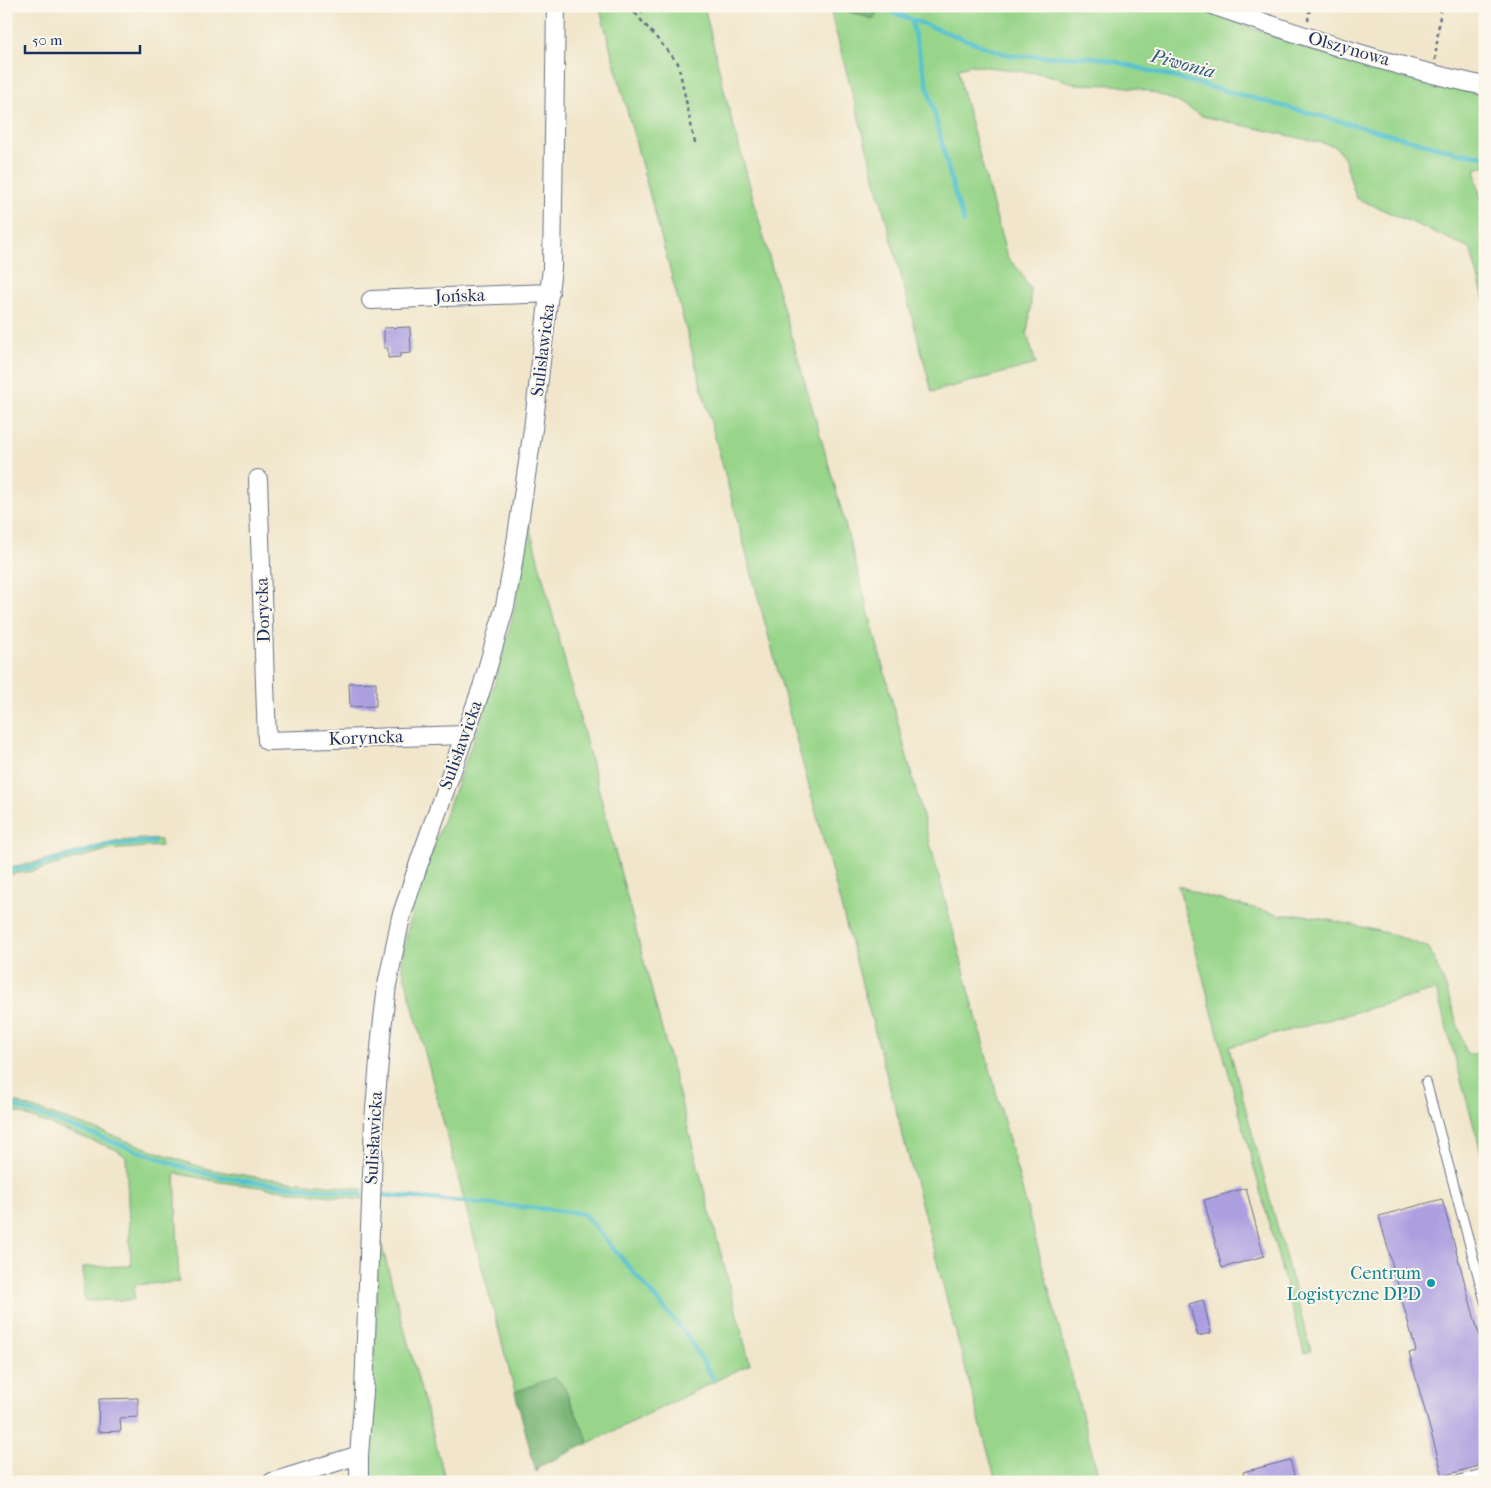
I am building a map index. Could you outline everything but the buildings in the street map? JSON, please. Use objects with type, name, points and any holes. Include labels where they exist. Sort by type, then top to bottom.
[{"type":"street","name":"Sulisławicka","points":[[359,1482],[374,1121],[380,1037],[387,985],[401,917],[420,857],[466,735],[495,645],[512,569],[533,430],[550,293],[553,239],[556,6]]},
{"type":"street","name":"Olszynowa","points":[[1215,6],[1306,37],[1485,86]]},
{"type":"street","name":"Jońska","points":[[371,300],[550,293]]},
{"type":"street","name":"Dorycka","points":[[258,479],[267,741]]},
{"type":"street","name":"Koryncka","points":[[267,741],[466,735]]},
{"type":"street","points":[[272,1482],[359,1455]]},
{"type":"lane","points":[[1426,1082],[1485,1301]]},
{"type":"lane","points":[[1453,1482],[1485,1473]]},
{"type":"path","points":[[627,6],[678,63],[695,143]]},
{"type":"path","points":[[635,13],[664,6]]},
{"type":"path","points":[[1434,73],[1441,6]]},
{"type":"green space","points":[[599,6],[704,6],[726,98],[778,290],[836,490],[1100,1482],[996,1482]]},
{"type":"green space","points":[[829,6],[873,19],[880,6],[1189,6],[1302,45],[1485,96],[1485,167],[1476,168],[1476,179],[1485,215],[1485,302],[1470,248],[1356,198],[1344,157],[1335,146],[1202,116],[1176,101],[1145,90],[1115,85],[1076,84],[1044,74],[971,65],[958,68],[961,86],[1007,257],[1020,271],[1030,289],[1031,303],[1027,334],[1036,364],[932,392]]},
{"type":"green space","points":[[833,6],[880,6],[873,19]]},
{"type":"green space","points":[[529,525],[750,1364],[589,1443],[564,1387],[555,1378],[515,1392],[401,962],[415,896],[493,688],[508,636],[521,579]]},
{"type":"green space","points":[[161,840],[161,846],[107,850],[34,871],[6,875],[6,867],[29,864],[119,841]]},
{"type":"green space","points":[[1178,885],[1201,895],[1281,915],[1303,915],[1391,934],[1429,948],[1445,985],[1467,1054],[1485,1054],[1485,1166],[1436,990],[1229,1047],[1311,1351],[1304,1353]]},
{"type":"green space","points":[[6,1099],[212,1170],[363,1189],[362,1200],[220,1182],[175,1173],[179,1282],[134,1285],[134,1300],[84,1301],[83,1267],[131,1266],[126,1157],[117,1150],[6,1108]]},
{"type":"green space","points":[[379,1236],[446,1482],[365,1482],[371,1414]]},
{"type":"green space","points":[[555,1377],[564,1387],[589,1443],[538,1467],[536,1472],[515,1392]]},
{"type":"waterway","name":"Piwonia","points":[[875,6],[1002,53],[1016,56],[1093,57],[1105,59],[1460,153],[1485,156]]},
{"type":"waterway","points":[[911,20],[954,191],[964,222]]},
{"type":"waterway","points":[[6,871],[31,867],[108,845],[153,842]]},
{"type":"waterway","points":[[6,1103],[183,1167],[212,1175],[361,1194]]},
{"type":"waterway","points":[[382,1195],[584,1214],[686,1334],[713,1378]]},
{"type":"place","name":"Centrum Logistyczne DPD","points":[[1431,1283]]}]
